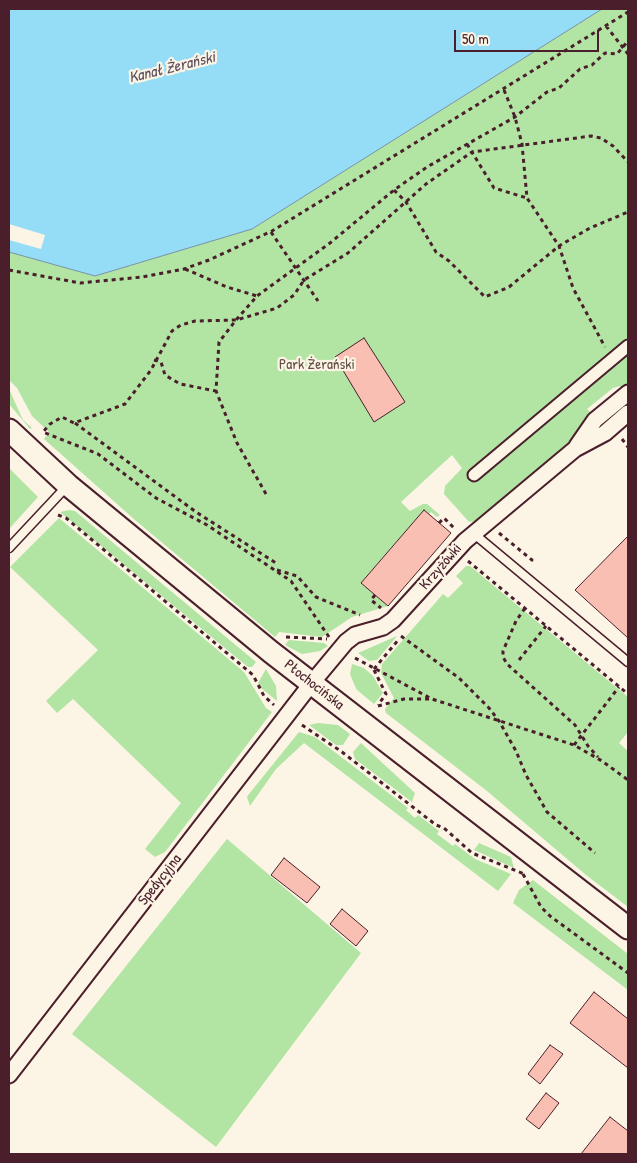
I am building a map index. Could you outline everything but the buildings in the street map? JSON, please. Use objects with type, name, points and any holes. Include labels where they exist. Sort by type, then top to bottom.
[{"type":"main road","name":"Płochocińska","points":[[9,430],[68,485],[311,684],[628,928]]},
{"type":"street","points":[[474,475],[628,346]]},
{"type":"street","points":[[575,449],[595,420],[628,393]]},
{"type":"street","points":[[575,449],[604,433],[628,413]]},
{"type":"street","name":"Krzyżówki","points":[[311,684],[350,639],[364,631],[384,627],[403,611],[456,550],[575,449]]},
{"type":"street","name":"Spedycyjna","points":[[9,1075],[311,684]]},
{"type":"lane","points":[[9,548],[68,485]]},
{"type":"lane","points":[[473,534],[628,662]]},
{"type":"path","points":[[9,270],[80,283],[142,277],[184,269],[271,232],[628,12]]},
{"type":"path","points":[[606,26],[628,54]]},
{"type":"path","points":[[266,494],[237,443],[216,391],[219,342],[236,320],[257,296],[330,243],[394,190],[467,144],[515,117],[547,92],[559,88],[580,70],[592,65],[605,53],[617,54],[628,41]]},
{"type":"path","points":[[504,90],[515,117],[522,144],[527,198],[559,246],[573,288],[598,331]]},
{"type":"path","points":[[74,423],[90,419],[125,404],[151,370],[154,360],[172,331],[181,325],[195,321],[236,320],[277,308],[294,295],[304,280],[348,253],[426,184],[472,152],[590,136],[601,138],[613,146],[627,162]]},
{"type":"path","points":[[467,144],[494,188],[527,198]]},
{"type":"path","points":[[394,190],[406,202],[436,252],[449,261],[485,297],[509,287],[559,246],[590,228],[628,212]]},
{"type":"path","points":[[271,232],[318,301]]},
{"type":"path","points":[[184,269],[227,287],[257,296]]},
{"type":"path","points":[[154,360],[160,362],[165,375],[180,384],[216,391]]},
{"type":"path","points":[[276,563],[196,512],[74,423],[62,417],[50,424],[42,432],[98,454],[156,498],[207,525],[291,581],[329,638],[325,640],[283,637],[280,641]]},
{"type":"path","points":[[57,515],[66,518],[253,675],[264,696],[274,705]]},
{"type":"path","points":[[467,561],[628,694]]},
{"type":"path","points":[[272,568],[297,576],[316,596],[363,616]]},
{"type":"path","points":[[375,596],[372,600],[381,608]]},
{"type":"path","points":[[525,608],[503,650],[503,657],[507,664],[575,725],[581,736],[602,761]]},
{"type":"path","points":[[519,660],[546,626]]},
{"type":"path","points":[[401,636],[459,678],[499,721],[547,812],[595,853]]},
{"type":"path","points":[[355,658],[432,699],[574,745],[602,761],[628,780]]},
{"type":"path","points":[[374,669],[386,694],[378,706],[404,699],[432,699]]},
{"type":"path","points":[[574,745],[619,687]]},
{"type":"path","points":[[302,726],[342,752],[436,825],[444,828],[472,853],[532,877]]},
{"type":"path","points":[[523,874],[541,907],[550,916],[628,973]]},
{"type":"green space","name":"Park Żerański","points":[[602,9],[628,9],[628,388],[622,390],[620,386],[613,388],[587,409],[592,414],[573,439],[476,521],[469,522],[444,494],[445,486],[462,468],[452,455],[401,502],[410,511],[423,504],[427,504],[440,515],[437,517],[431,512],[429,514],[424,510],[361,583],[388,606],[352,617],[322,637],[279,632],[275,637],[135,520],[44,439],[49,432],[32,416],[17,388],[9,380],[9,252],[95,276],[252,229]]},
{"type":"green space","points":[[9,389],[23,420],[32,428],[30,429],[9,404]]},
{"type":"green space","points":[[9,468],[38,497],[9,529]]},
{"type":"green space","points":[[75,511],[256,662],[252,667],[248,667],[60,512]]},
{"type":"green space","points":[[59,518],[244,672],[266,708],[272,712],[165,852],[155,857],[145,849],[181,803],[73,699],[57,713],[46,701],[98,650],[10,567]]},
{"type":"green space","points":[[466,566],[470,566],[628,697],[628,732],[619,743],[628,751],[628,907],[586,875],[487,791],[386,713],[385,709],[394,698],[381,673],[382,664],[443,594],[448,598],[463,583],[456,576]]},
{"type":"green space","points":[[397,636],[377,660],[369,661],[358,653]]},
{"type":"green space","points":[[289,640],[324,643],[328,646],[320,651],[302,654],[285,645]]},
{"type":"green space","points":[[352,664],[364,668],[373,676],[383,693],[374,704],[357,690],[350,674]]},
{"type":"green space","points":[[266,669],[276,686],[277,701],[261,688],[258,683]]},
{"type":"green space","points":[[318,723],[338,725],[350,734],[343,745],[336,745],[309,725]]},
{"type":"green space","points":[[299,732],[315,737],[408,808],[406,810],[415,818],[418,815],[439,831],[437,834],[453,846],[455,844],[475,859],[511,874],[498,891],[304,743],[276,769],[250,806],[247,797]]},
{"type":"green space","points":[[361,743],[415,793],[412,802],[355,759],[353,752]]},
{"type":"green space","points":[[227,839],[361,953],[216,1147],[72,1034]]},
{"type":"green space","points":[[479,843],[511,857],[514,868],[474,850]]},
{"type":"green space","points":[[533,880],[628,954],[628,990],[513,903],[519,890]]},
{"type":"water","name":"Kanał Żerański","points":[[9,9],[602,9],[252,229],[95,276],[9,252]]},
{"type":"pier","points":[[9,224],[45,235],[41,249],[9,240]]}]
